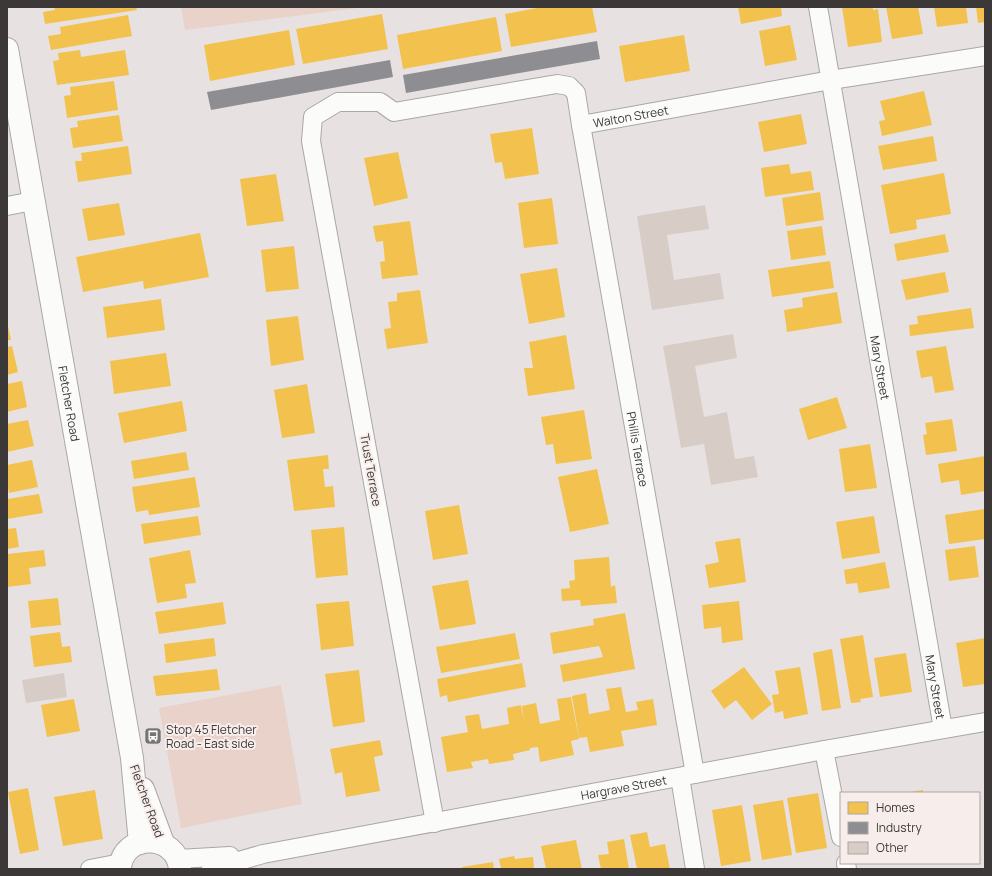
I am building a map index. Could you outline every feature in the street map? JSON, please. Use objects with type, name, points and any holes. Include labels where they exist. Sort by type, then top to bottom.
[{"type":"street","name":"Mary Street","points":[[818,7],[943,729]]},
{"type":"street","name":"Fletcher Road","points":[[7,50],[132,758],[140,843]]},
{"type":"street","name":"Walton Street","points":[[313,117],[338,102],[380,102],[394,112],[557,84],[569,86],[576,93],[582,125],[831,80],[985,56]]},
{"type":"street","name":"Trust Terrace","points":[[313,117],[311,141],[435,822]]},
{"type":"street","name":"Phillis Terrace","points":[[582,125],[687,775],[695,869]]},
{"type":"street","points":[[7,206],[33,201]]},
{"type":"street","name":"Hargrave Street","points":[[179,864],[263,854],[687,775],[985,722]]},
{"type":"street","points":[[824,750],[840,833]]},
{"type":"street","name":"Fletcher Road","points":[[132,758],[163,843]]},
{"type":"street","points":[[90,869],[121,866],[123,857],[131,848],[148,841],[163,843],[175,853],[179,864]]},
{"type":"street","name":"Hargrave Street","points":[[211,869],[263,854]]},
{"type":"shaded area","points":[[181,7],[365,7],[185,30]]},
{"type":"shaded area","points":[[281,685],[302,804],[181,828],[159,708]]},
{"type":"building: Homes","points":[[54,7],[136,7],[137,10],[45,24],[43,12],[55,10]]},
{"type":"building: Homes","points":[[542,7],[592,7],[597,32],[511,47],[505,14]]},
{"type":"building: Homes","points":[[738,7],[781,7],[782,16],[741,24]]},
{"type":"building: Homes","points":[[842,7],[873,7],[873,10],[878,9],[882,42],[848,47]]},
{"type":"building: Homes","points":[[886,7],[918,7],[923,34],[892,39]]},
{"type":"building: Homes","points":[[934,7],[966,7],[968,23],[937,27]]},
{"type":"building: Homes","points":[[976,7],[985,7],[985,22],[978,23]]},
{"type":"building: Homes","points":[[382,14],[388,49],[303,64],[296,29]]},
{"type":"building: Homes","points":[[128,15],[132,36],[51,50],[48,36],[61,34],[60,27]]},
{"type":"building: Homes","points":[[496,17],[502,51],[403,69],[397,35]]},
{"type":"building: Homes","points":[[790,25],[797,60],[765,66],[759,31]]},
{"type":"building: Homes","points":[[289,30],[295,65],[210,81],[204,45]]},
{"type":"building: Homes","points":[[684,35],[690,71],[625,82],[619,46]]},
{"type":"building: Homes","points":[[80,50],[81,57],[125,50],[129,75],[57,85],[53,61],[59,60],[58,53]]},
{"type":"building: Homes","points":[[114,81],[118,110],[67,118],[64,96],[71,95],[70,87]]},
{"type":"building: Homes","points":[[924,91],[932,125],[882,136],[879,121],[885,120],[880,101]]},
{"type":"building: Homes","points":[[801,114],[807,144],[764,152],[758,122]]},
{"type":"building: Homes","points":[[119,115],[123,141],[73,148],[70,128],[78,127],[77,121]]},
{"type":"building: Homes","points":[[532,128],[539,174],[505,179],[502,162],[495,163],[490,134]]},
{"type":"building: Homes","points":[[933,136],[937,161],[883,170],[878,146]]},
{"type":"building: Homes","points":[[128,146],[132,174],[78,182],[75,161],[82,161],[81,153]]},
{"type":"building: Homes","points":[[398,152],[408,198],[374,206],[364,158]]},
{"type":"building: Homes","points":[[789,164],[791,174],[811,171],[814,190],[765,197],[761,168]]},
{"type":"building: Homes","points":[[944,173],[951,214],[916,220],[917,229],[890,234],[881,185]]},
{"type":"building: Homes","points":[[276,174],[284,221],[247,226],[240,179]]},
{"type":"building: Homes","points":[[820,192],[824,220],[786,226],[782,198]]},
{"type":"building: Homes","points":[[552,198],[558,244],[524,248],[518,203]]},
{"type":"building: Homes","points":[[119,203],[125,235],[88,241],[82,209]]},
{"type":"building: Homes","points":[[410,221],[418,275],[382,279],[380,262],[385,261],[383,241],[376,242],[373,226]]},
{"type":"building: Homes","points":[[822,226],[826,255],[791,260],[787,231]]},
{"type":"building: Homes","points":[[200,233],[209,277],[144,289],[143,281],[83,292],[76,257]]},
{"type":"building: Homes","points":[[945,234],[949,252],[897,261],[894,244]]},
{"type":"building: Homes","points":[[294,246],[299,289],[266,292],[261,250]]},
{"type":"building: Homes","points":[[830,261],[834,288],[772,297],[768,270]]},
{"type":"building: Homes","points":[[557,268],[565,317],[529,324],[520,274]]},
{"type":"building: Homes","points":[[945,272],[949,292],[906,300],[901,280]]},
{"type":"building: Homes","points":[[420,290],[428,343],[387,349],[384,329],[391,328],[388,302],[397,301],[397,293]]},
{"type":"building: Homes","points":[[837,292],[842,323],[787,332],[784,310],[803,307],[802,298]]},
{"type":"building: Homes","points":[[161,299],[165,330],[107,338],[103,307]]},
{"type":"building: Homes","points":[[971,308],[974,328],[910,336],[909,325],[918,324],[917,316]]},
{"type":"building: Homes","points":[[298,316],[304,360],[271,366],[266,320]]},
{"type":"building: Homes","points":[[7,322],[11,340],[7,340]]},
{"type":"building: Homes","points":[[566,335],[575,389],[528,396],[524,368],[533,368],[529,342]]},
{"type":"building: Homes","points":[[12,346],[18,372],[7,375],[7,347]]},
{"type":"building: Homes","points":[[946,346],[954,390],[935,393],[932,376],[921,378],[916,351]]},
{"type":"building: Homes","points":[[166,353],[171,386],[114,394],[110,361]]},
{"type":"building: Homes","points":[[22,381],[27,407],[7,412],[7,384]]},
{"type":"building: Homes","points":[[307,384],[315,433],[282,438],[274,390]]},
{"type":"building: Homes","points":[[837,397],[847,428],[808,440],[799,409]]},
{"type":"building: Homes","points":[[182,401],[187,431],[124,443],[118,413]]},
{"type":"building: Homes","points":[[584,410],[592,459],[556,464],[553,444],[546,445],[541,417]]},
{"type":"building: Homes","points":[[952,419],[957,451],[926,455],[923,435],[927,434],[925,423]]},
{"type":"building: Homes","points":[[28,420],[34,446],[7,452],[7,424]]},
{"type":"building: Homes","points":[[870,444],[877,488],[845,492],[839,449]]},
{"type":"building: Homes","points":[[186,452],[189,470],[134,479],[131,461]]},
{"type":"building: Homes","points":[[328,455],[329,469],[323,469],[325,487],[333,486],[335,507],[294,511],[287,460]]},
{"type":"building: Homes","points":[[985,456],[985,491],[961,495],[959,480],[941,483],[938,464]]},
{"type":"building: Homes","points":[[32,460],[38,487],[9,493],[7,482],[7,465]]},
{"type":"building: Homes","points":[[597,469],[609,524],[570,532],[558,477]]},
{"type":"building: Homes","points":[[195,477],[200,507],[149,515],[148,510],[136,512],[132,487]]},
{"type":"building: Homes","points":[[39,494],[43,513],[7,519],[7,499]]},
{"type":"building: Homes","points":[[459,505],[468,554],[433,560],[425,511]]},
{"type":"building: Homes","points":[[985,509],[985,539],[949,544],[945,515]]},
{"type":"building: Homes","points":[[198,516],[201,535],[144,544],[141,524]]},
{"type":"building: Homes","points":[[874,516],[880,553],[842,559],[836,522]]},
{"type":"building: Homes","points":[[344,527],[348,575],[316,578],[311,530]]},
{"type":"building: Homes","points":[[16,528],[19,547],[7,549],[7,529]]},
{"type":"building: Homes","points":[[740,538],[746,582],[709,588],[705,565],[719,562],[715,542]]},
{"type":"building: Homes","points":[[975,546],[979,577],[949,581],[945,550]]},
{"type":"building: Homes","points":[[44,550],[46,566],[29,568],[31,584],[7,587],[7,554]]},
{"type":"building: Homes","points":[[190,550],[196,583],[185,584],[187,598],[157,603],[149,558]]},
{"type":"building: Homes","points":[[609,557],[611,587],[615,585],[617,603],[581,606],[580,600],[562,601],[561,589],[570,588],[569,581],[575,580],[574,560]]},
{"type":"building: Homes","points":[[885,562],[890,588],[859,593],[857,583],[846,584],[844,570]]},
{"type":"building: Homes","points":[[468,580],[476,624],[440,630],[432,586]]},
{"type":"building: Homes","points":[[58,598],[61,625],[31,628],[28,601]]},
{"type":"building: Homes","points":[[349,601],[354,646],[321,650],[316,604]]},
{"type":"building: Homes","points":[[739,601],[743,640],[722,643],[721,627],[704,629],[702,605]]},
{"type":"building: Homes","points":[[223,602],[226,624],[159,634],[155,612]]},
{"type":"building: Homes","points":[[625,613],[635,669],[563,682],[560,665],[603,657],[599,646],[553,654],[550,633],[594,625],[593,619]]},
{"type":"building: Homes","points":[[60,632],[62,647],[70,646],[72,662],[34,667],[30,636]]},
{"type":"building: Homes","points":[[515,633],[520,659],[441,673],[436,647]]},
{"type":"building: Homes","points":[[863,635],[873,697],[860,699],[861,702],[851,703],[840,639]]},
{"type":"building: Homes","points":[[214,638],[216,656],[166,663],[164,644]]},
{"type":"building: Homes","points":[[985,638],[985,684],[963,687],[956,643]]},
{"type":"building: Homes","points":[[832,649],[841,708],[822,711],[813,653]]},
{"type":"building: Homes","points":[[906,653],[912,692],[880,697],[874,658]]},
{"type":"building: Homes","points":[[522,663],[526,687],[448,702],[447,695],[440,697],[437,679]]},
{"type":"building: Homes","points":[[744,667],[772,704],[752,720],[736,700],[724,709],[711,691]]},
{"type":"building: Homes","points":[[800,667],[808,714],[784,719],[783,711],[775,713],[772,695],[779,694],[775,671]]},
{"type":"building: Homes","points":[[217,669],[220,690],[156,696],[153,676]]},
{"type":"building: Homes","points":[[359,670],[365,722],[333,727],[325,674]]},
{"type":"building: Homes","points":[[621,687],[626,712],[638,710],[636,702],[653,699],[657,725],[621,731],[624,746],[590,752],[587,737],[579,738],[572,696],[586,693],[589,714],[600,712],[610,710],[606,689]]},
{"type":"building: Homes","points":[[571,697],[579,739],[571,741],[574,755],[540,762],[538,747],[530,748],[530,750],[513,754],[514,760],[489,764],[488,759],[471,762],[473,768],[447,772],[441,737],[468,732],[465,716],[479,714],[482,729],[509,724],[507,708],[521,705],[524,722],[522,706],[536,703],[540,724],[560,720],[557,699]]},
{"type":"building: Homes","points":[[74,699],[80,731],[47,737],[41,705]]},
{"type":"building: Homes","points":[[380,740],[383,755],[374,757],[380,791],[346,797],[342,772],[335,774],[330,749]]},
{"type":"building: Homes","points":[[28,788],[39,850],[20,854],[8,792]]},
{"type":"building: Homes","points":[[95,790],[103,839],[63,846],[54,797]]},
{"type":"building: Homes","points":[[923,790],[923,792],[909,792]]},
{"type":"building: Homes","points":[[818,793],[827,848],[796,853],[787,798]]},
{"type":"building: Homes","points":[[783,800],[792,855],[762,860],[753,805]]},
{"type":"building: Homes","points":[[742,805],[751,861],[721,866],[712,810]]},
{"type":"building: Homes","points":[[647,832],[650,847],[665,844],[670,869],[637,869],[630,835]]},
{"type":"building: Homes","points":[[624,839],[629,869],[601,869],[598,855],[609,854],[607,842]]},
{"type":"building: Homes","points":[[576,840],[582,869],[546,869],[541,846]]},
{"type":"building: Homes","points":[[514,856],[515,859],[533,857],[534,869],[501,869],[499,859]]},
{"type":"building: Homes","points":[[493,862],[494,869],[462,869],[462,867]]},
{"type":"building: Industry","points":[[597,41],[600,59],[406,93],[403,75]]},
{"type":"building: Industry","points":[[390,60],[393,77],[211,110],[207,92]]},
{"type":"building: Other","points":[[705,205],[709,229],[667,235],[674,280],[720,273],[724,299],[652,310],[637,216]]},
{"type":"building: Other","points":[[733,334],[737,358],[695,366],[704,417],[727,412],[735,459],[754,456],[758,477],[711,485],[704,444],[681,448],[663,346]]},
{"type":"building: Other","points":[[64,673],[67,697],[26,703],[22,680]]},
{"type":"place","name":"Stop 45 Fletcher Road - East side","points":[[153,736]]}]
